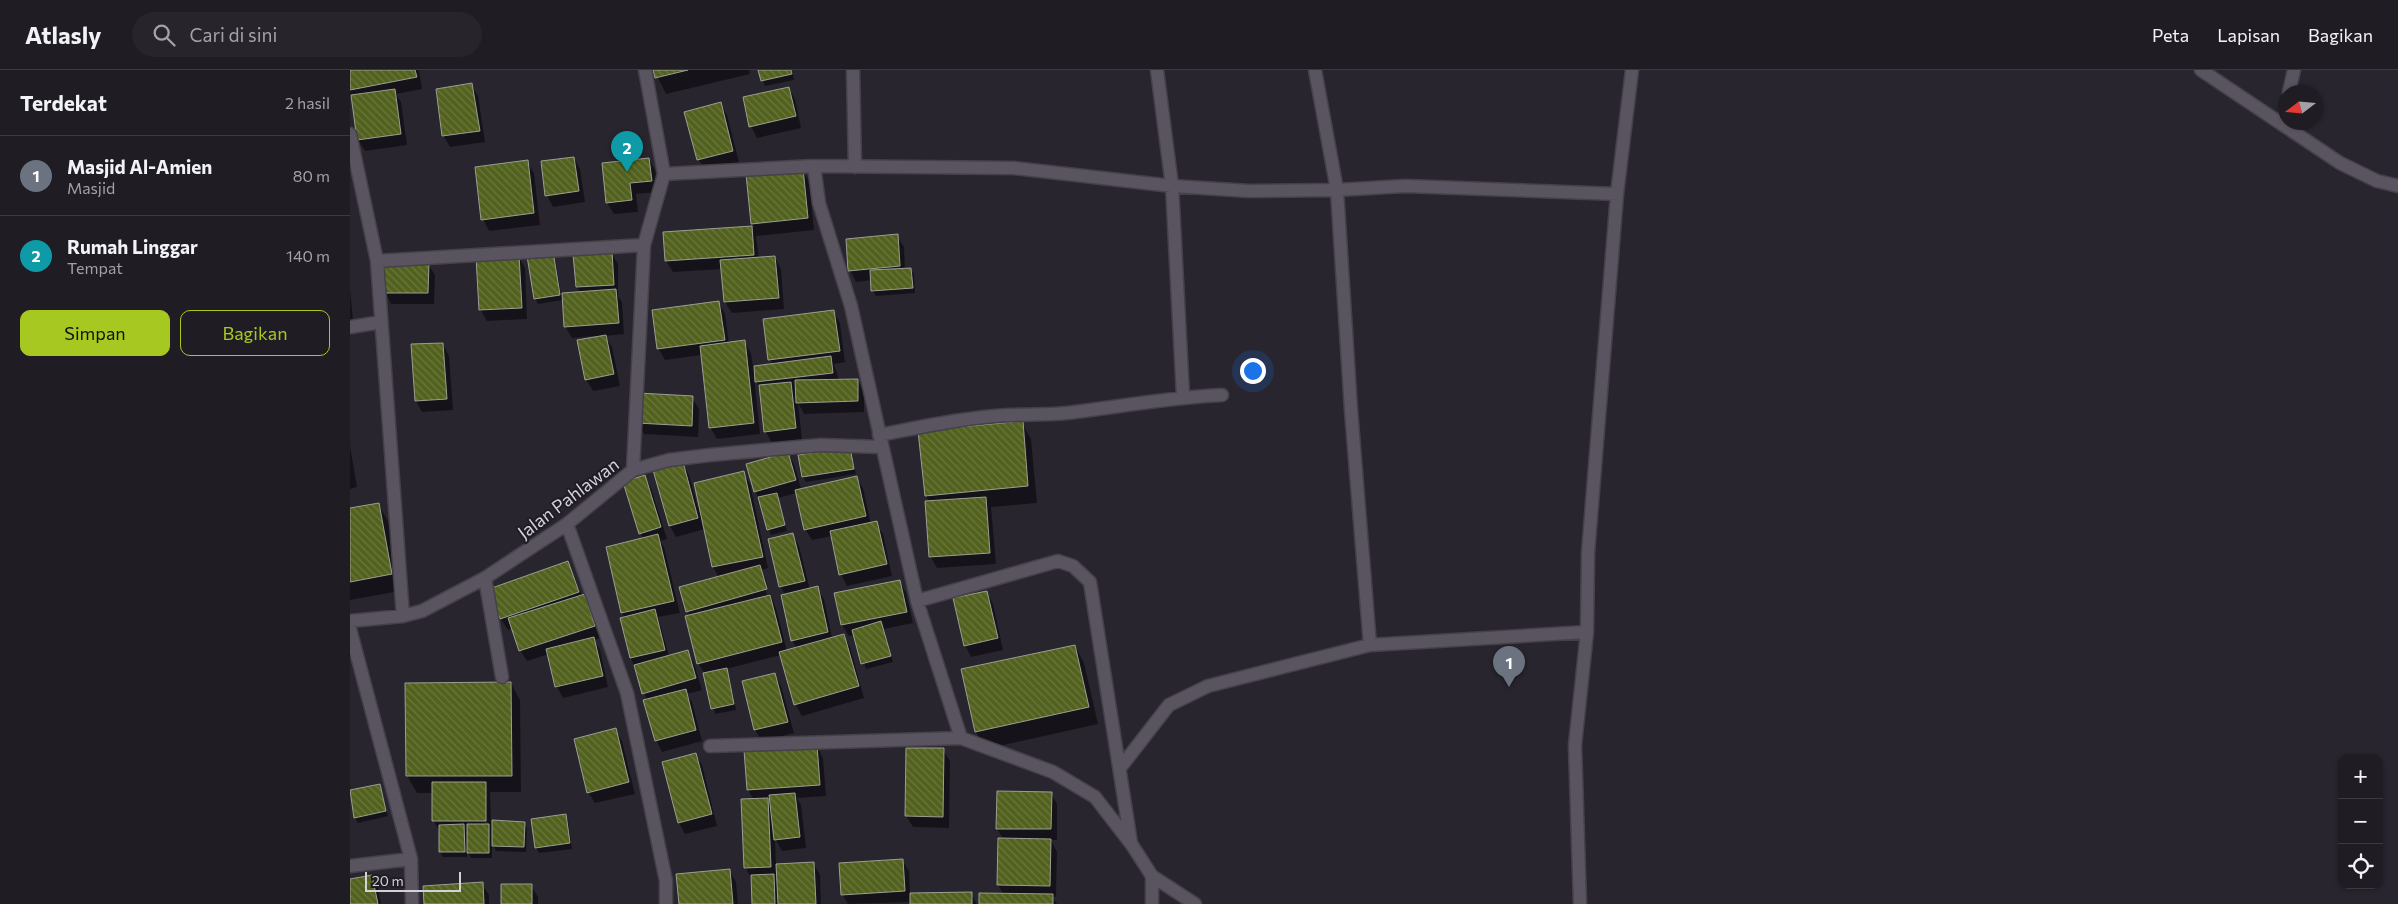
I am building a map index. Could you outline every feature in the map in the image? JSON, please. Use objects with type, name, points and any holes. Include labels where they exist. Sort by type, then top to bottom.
[{"type":"street","points":[[633,470],[644,245],[664,174],[645,70]]},
{"type":"street","points":[[853,70],[855,167]]},
{"type":"street","points":[[1157,70],[1172,186],[1184,396]]},
{"type":"street","points":[[1315,70],[1337,190],[1351,410],[1370,645]]},
{"type":"street","points":[[1580,904],[1575,745],[1587,632],[1588,553],[1616,194],[1632,70]]},
{"type":"street","points":[[2201,70],[2278,121]]},
{"type":"street","points":[[2291,85],[2294,70]]},
{"type":"street","points":[[2291,130],[2340,163],[2377,181],[2398,186]]},
{"type":"street","points":[[350,134],[377,261],[403,616]]},
{"type":"street","points":[[664,174],[814,166],[1014,168],[1172,186],[1249,190],[1337,190],[1404,186],[1616,194]]},
{"type":"street","points":[[814,166],[819,203],[851,306],[917,601],[961,738]]},
{"type":"street","points":[[377,261],[644,245]]},
{"type":"street","points":[[350,327],[381,322]]},
{"type":"street","name":"Jalan Pahlawan","points":[[350,621],[403,616],[422,611],[485,578],[567,524],[633,470],[669,460],[880,441],[954,420],[1067,413],[1184,396],[1222,395]]},
{"type":"street","points":[[567,524],[627,693],[666,881],[666,904]]},
{"type":"street","points":[[917,601],[1058,561],[1073,566],[1090,582],[1132,844]]},
{"type":"street","points":[[485,578],[502,677]]},
{"type":"street","points":[[350,629],[411,859],[412,904]]},
{"type":"street","points":[[1120,768],[1169,706],[1208,686],[1370,645],[1587,632]]},
{"type":"street","points":[[710,746],[961,738],[1052,772],[1095,797],[1132,844],[1152,876],[1195,904]]},
{"type":"street","points":[[350,866],[411,859]]},
{"type":"street","points":[[1152,876],[1152,904]]},
{"type":"building","points":[[350,70],[415,70],[417,77],[350,90]]},
{"type":"building","points":[[653,70],[688,70],[655,78]]},
{"type":"building","points":[[758,70],[791,70],[792,74],[761,81]]},
{"type":"building","points":[[472,83],[480,131],[442,136],[436,89]]},
{"type":"building","points":[[789,87],[796,116],[749,127],[743,97]]},
{"type":"building","points":[[395,89],[401,134],[357,140],[351,95]]},
{"type":"building","points":[[721,102],[733,151],[697,160],[684,112]]},
{"type":"building","points":[[574,157],[579,191],[545,196],[541,161]]},
{"type":"building","points":[[649,158],[652,181],[630,183],[632,200],[606,203],[602,163]]},
{"type":"building","points":[[528,160],[534,213],[481,220],[475,167]]},
{"type":"building","points":[[803,168],[808,218],[751,224],[746,174]]},
{"type":"building","points":[[752,226],[754,255],[665,261],[663,232]]},
{"type":"building","points":[[898,234],[900,266],[848,271],[846,239]]},
{"type":"building","points":[[553,251],[560,295],[534,299],[527,256]]},
{"type":"building","points":[[612,251],[614,285],[576,287],[573,254]]},
{"type":"building","points":[[519,255],[522,308],[479,310],[476,257]]},
{"type":"building","points":[[775,256],[779,298],[724,302],[720,260]]},
{"type":"building","points":[[384,262],[429,262],[428,293],[383,293]]},
{"type":"building","points":[[911,268],[913,288],[871,291],[870,270]]},
{"type":"building","points":[[616,289],[619,323],[564,327],[562,293]]},
{"type":"building","points":[[719,301],[725,340],[657,349],[652,310]]},
{"type":"building","points":[[834,310],[840,351],[768,360],[763,319]]},
{"type":"building","points":[[606,335],[614,374],[585,380],[577,340]]},
{"type":"building","points":[[745,340],[754,423],[709,428],[700,346]]},
{"type":"building","points":[[443,343],[447,399],[415,401],[411,344]]},
{"type":"building","points":[[831,356],[833,373],[755,382],[754,366]]},
{"type":"building","points":[[858,379],[858,401],[796,403],[795,380]]},
{"type":"building","points":[[791,382],[796,428],[764,432],[759,385]]},
{"type":"building","points":[[638,393],[693,396],[692,426],[637,423]]},
{"type":"building","points":[[1023,421],[1028,486],[925,496],[918,431]]},
{"type":"building","points":[[850,447],[854,469],[802,477],[798,455]]},
{"type":"building","points":[[788,452],[796,480],[754,492],[746,464]]},
{"type":"building","points":[[683,462],[698,518],[669,526],[653,470]]},
{"type":"building","points":[[744,471],[763,557],[712,567],[694,483]]},
{"type":"building","points":[[645,475],[661,527],[639,534],[623,482]]},
{"type":"building","points":[[857,476],[866,516],[804,530],[795,490]]},
{"type":"building","points":[[777,493],[785,525],[767,530],[758,497]]},
{"type":"building","points":[[986,497],[990,553],[929,557],[925,501]]},
{"type":"building","points":[[379,503],[392,574],[350,582],[350,508]]},
{"type":"building","points":[[877,521],[887,564],[839,575],[830,531]]},
{"type":"building","points":[[793,533],[805,581],[779,587],[768,539]]},
{"type":"building","points":[[658,534],[674,601],[621,613],[606,547]]},
{"type":"building","points":[[568,561],[579,592],[500,619],[489,589]]},
{"type":"building","points":[[760,565],[767,589],[686,612],[679,587]]},
{"type":"building","points":[[900,580],[907,612],[841,625],[834,593]]},
{"type":"building","points":[[818,586],[828,632],[791,641],[781,595]]},
{"type":"building","points":[[987,591],[998,638],[964,646],[953,598]]},
{"type":"building","points":[[585,594],[595,626],[519,651],[508,618]]},
{"type":"building","points":[[770,595],[782,642],[697,664],[685,616]]},
{"type":"building","points":[[655,609],[665,650],[630,658],[620,618]]},
{"type":"building","points":[[881,621],[891,656],[861,664],[852,630]]},
{"type":"building","points":[[844,634],[859,686],[794,705],[779,652]]},
{"type":"building","points":[[594,637],[603,676],[555,687],[546,649]]},
{"type":"building","points":[[1075,645],[1089,707],[975,732],[961,669]]},
{"type":"building","points":[[688,650],[696,678],[642,694],[634,665]]},
{"type":"building","points":[[727,668],[734,704],[711,709],[703,673]]},
{"type":"building","points":[[775,673],[788,722],[754,730],[742,681]]},
{"type":"building","points":[[511,682],[512,776],[406,776],[405,683]]},
{"type":"building","points":[[686,689],[696,730],[655,741],[643,700]]},
{"type":"building","points":[[616,728],[629,782],[587,793],[574,739]]},
{"type":"building","points":[[817,745],[820,785],[747,790],[744,750]]},
{"type":"building","points":[[906,748],[944,748],[943,817],[905,816]]},
{"type":"building","points":[[696,753],[712,814],[678,823],[662,762]]},
{"type":"building","points":[[432,782],[486,782],[486,821],[432,821]]},
{"type":"building","points":[[380,784],[386,811],[354,818],[350,790]]},
{"type":"building","points":[[997,791],[1052,792],[1051,829],[996,829]]},
{"type":"building","points":[[795,793],[800,837],[774,840],[769,795]]},
{"type":"building","points":[[768,798],[771,867],[744,868],[741,799]]},
{"type":"building","points":[[566,814],[570,843],[535,848],[531,819]]},
{"type":"building","points":[[492,820],[525,822],[524,847],[492,846]]},
{"type":"building","points":[[464,824],[465,852],[439,852],[439,825]]},
{"type":"building","points":[[467,824],[489,824],[489,853],[467,853]]},
{"type":"building","points":[[998,838],[1051,839],[1050,886],[997,885]]},
{"type":"building","points":[[903,859],[905,891],[841,895],[839,863]]},
{"type":"building","points":[[814,862],[816,904],[778,904],[776,864]]},
{"type":"building","points":[[730,869],[733,904],[679,904],[676,874]]},
{"type":"building","points":[[774,874],[775,904],[752,904],[751,875]]},
{"type":"building","points":[[372,875],[378,904],[350,904],[350,879]]},
{"type":"building","points":[[483,882],[484,904],[424,904],[423,886]]},
{"type":"building","points":[[501,884],[532,884],[532,904],[501,904]]},
{"type":"building","points":[[972,892],[972,904],[910,904],[910,893]]},
{"type":"building","points":[[979,893],[1053,894],[1053,904],[979,904]]},
{"type":"place","name":"Rumah Linggar","points":[[627,172]]},
{"type":"place","name":"Masjid Al-Amien","points":[[1509,687]]}]
